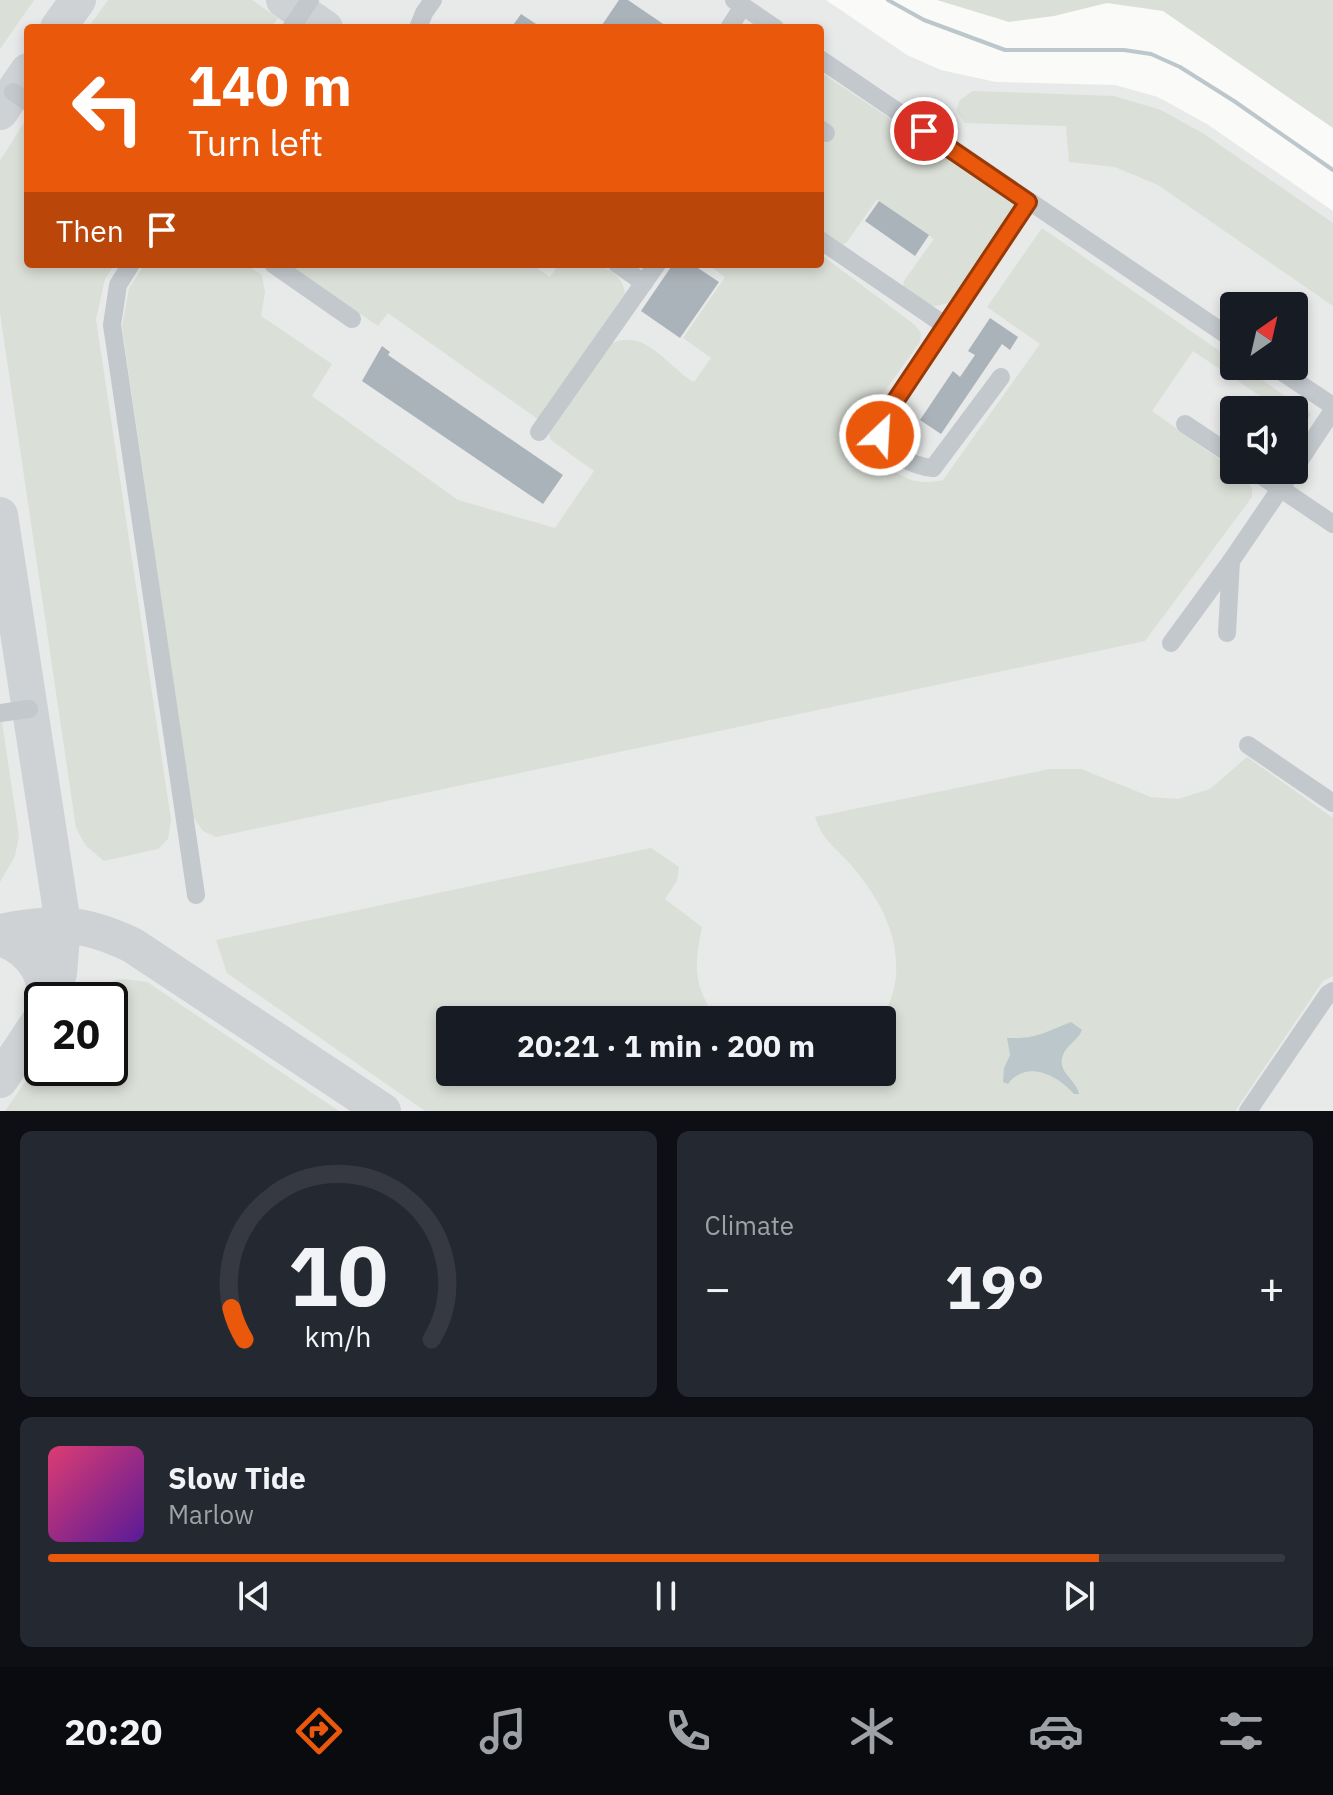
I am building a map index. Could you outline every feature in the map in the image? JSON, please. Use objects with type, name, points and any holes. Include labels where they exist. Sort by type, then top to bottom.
[{"type":"lane","points":[[294,24],[310,0]]},
{"type":"lane","points":[[420,24],[433,0]]},
{"type":"lane","points":[[731,24],[739,3],[769,24]]},
{"type":"lane","points":[[824,62],[1220,331]]},
{"type":"lane","points":[[1001,377],[933,468],[915,467],[889,448],[880,435],[884,418],[1028,202]]},
{"type":"lane","points":[[824,243],[946,326]]},
{"type":"lane","points":[[129,268],[118,285],[112,325],[196,895]]},
{"type":"lane","points":[[279,268],[352,319]]},
{"type":"lane","points":[[623,268],[644,283]]},
{"type":"lane","points":[[539,432],[654,268]]},
{"type":"lane","points":[[1293,380],[1333,408],[1308,447]]},
{"type":"lane","points":[[1185,424],[1220,448]]},
{"type":"lane","points":[[1273,484],[1333,524]]},
{"type":"lane","points":[[1171,643],[1284,484]]},
{"type":"lane","points":[[1227,633],[1231,561]]},
{"type":"lane","points":[[0,713],[29,709]]},
{"type":"lane","points":[[1248,745],[1333,803]]},
{"type":"lane","points":[[1248,1111],[1333,991]]},
{"type":"shaded area","points":[[0,0],[826,0],[907,55],[941,70],[996,82],[1115,85],[1158,97],[1207,124],[1333,211],[1333,1111],[0,1111]]},
{"type":"shaded area","points":[[0,0],[34,0],[0,49]]},
{"type":"shaded area","points":[[108,0],[252,0],[278,18],[274,24],[91,24]]},
{"type":"shaded area","points":[[937,0],[1333,0],[1333,128],[1163,11],[1107,3],[1054,16],[1009,22]]},
{"type":"shaded area","points":[[824,75],[1009,198],[1014,205],[1014,214],[961,291],[949,303],[924,306],[903,288],[904,281],[934,239],[877,199],[847,242],[842,245],[824,237],[824,143],[833,131],[824,125]]},
{"type":"shaded area","points":[[973,91],[1114,96],[1161,110],[1204,134],[1333,223],[1333,306],[1158,185],[1115,167],[1069,162],[1066,126],[965,123],[956,110],[960,100]]},
{"type":"shaded area","points":[[24,123],[24,268],[112,268],[105,279],[96,319],[171,820],[168,839],[158,849],[104,861],[86,846],[76,828],[0,313],[0,161]]},
{"type":"shaded area","points":[[1042,228],[1220,351],[1220,369],[1193,351],[1152,411],[1220,460],[1220,484],[1249,484],[1252,497],[1145,641],[216,837],[203,831],[193,817],[122,327],[129,288],[142,268],[251,268],[262,275],[265,292],[261,316],[332,364],[312,396],[458,500],[555,528],[594,471],[550,439],[549,429],[612,343],[624,340],[646,345],[694,382],[711,358],[683,338],[725,277],[713,268],[824,268],[824,257],[915,325],[921,333],[920,342],[862,428],[863,448],[900,475],[919,482],[943,480],[1040,344],[987,307]]},
{"type":"shaded area","points":[[293,268],[537,268],[550,277],[556,268],[604,268],[616,275],[625,293],[539,420],[388,313],[378,326]]},
{"type":"shaded area","points":[[1236,380],[1262,380],[1285,396],[1260,396]]},
{"type":"shaded area","points":[[0,722],[19,836],[15,856],[0,882]]},
{"type":"shaded area","points":[[1247,757],[1333,818],[1333,976],[1323,981],[1235,1111],[425,1111],[227,973],[216,940],[651,848],[679,867],[677,881],[665,899],[702,927],[697,965],[700,986],[708,1006],[436,1006],[436,1086],[896,1086],[896,1006],[888,1006],[896,976],[890,930],[870,890],[826,838],[815,817],[1050,769],[1081,769],[1151,797],[1178,799],[1210,789]]},
{"type":"shaded area","points":[[112,981],[147,982],[339,1111],[5,1111],[24,1084],[128,1086],[128,982],[109,982]]},
{"type":"shaded area","points":[[1071,1022],[1082,1030],[1065,1051],[1062,1066],[1079,1094],[1074,1094],[1042,1072],[1024,1072],[1008,1084],[1003,1082],[1004,1068],[1010,1055],[1007,1038],[1034,1036]]},
{"type":"building","points":[[619,0],[628,0],[663,24],[603,24]]},
{"type":"building","points":[[521,14],[536,24],[514,24]]},
{"type":"building","points":[[879,201],[929,235],[915,256],[865,221]]},
{"type":"building","points":[[670,268],[698,268],[719,282],[680,338],[641,311]]},
{"type":"building","points":[[990,318],[1018,337],[1010,350],[1002,344],[941,434],[920,420],[953,371],[960,377],[975,355],[968,351]]},
{"type":"building","points":[[382,346],[390,352],[388,355],[563,475],[543,504],[362,381]]},
{"type":"waterway","points":[[888,0],[924,20],[1005,50],[1124,50],[1151,54],[1180,67],[1234,101],[1333,170]]},
{"type":"taxiway","points":[[61,24],[78,0]]},
{"type":"taxiway","points":[[284,0],[319,24]]},
{"type":"taxiway","points":[[0,112],[24,77]]},
{"type":"taxiway","points":[[0,515],[63,924],[56,982]]},
{"type":"taxiway","points":[[0,932],[67,925],[97,931],[132,945],[383,1111]]},
{"type":"taxiway","points":[[0,938],[27,954],[44,982]]},
{"type":"taxiway","points":[[0,1080],[24,1044]]},
{"type":"route","points":[[880,435],[884,418],[1028,202],[924,131]]}]
